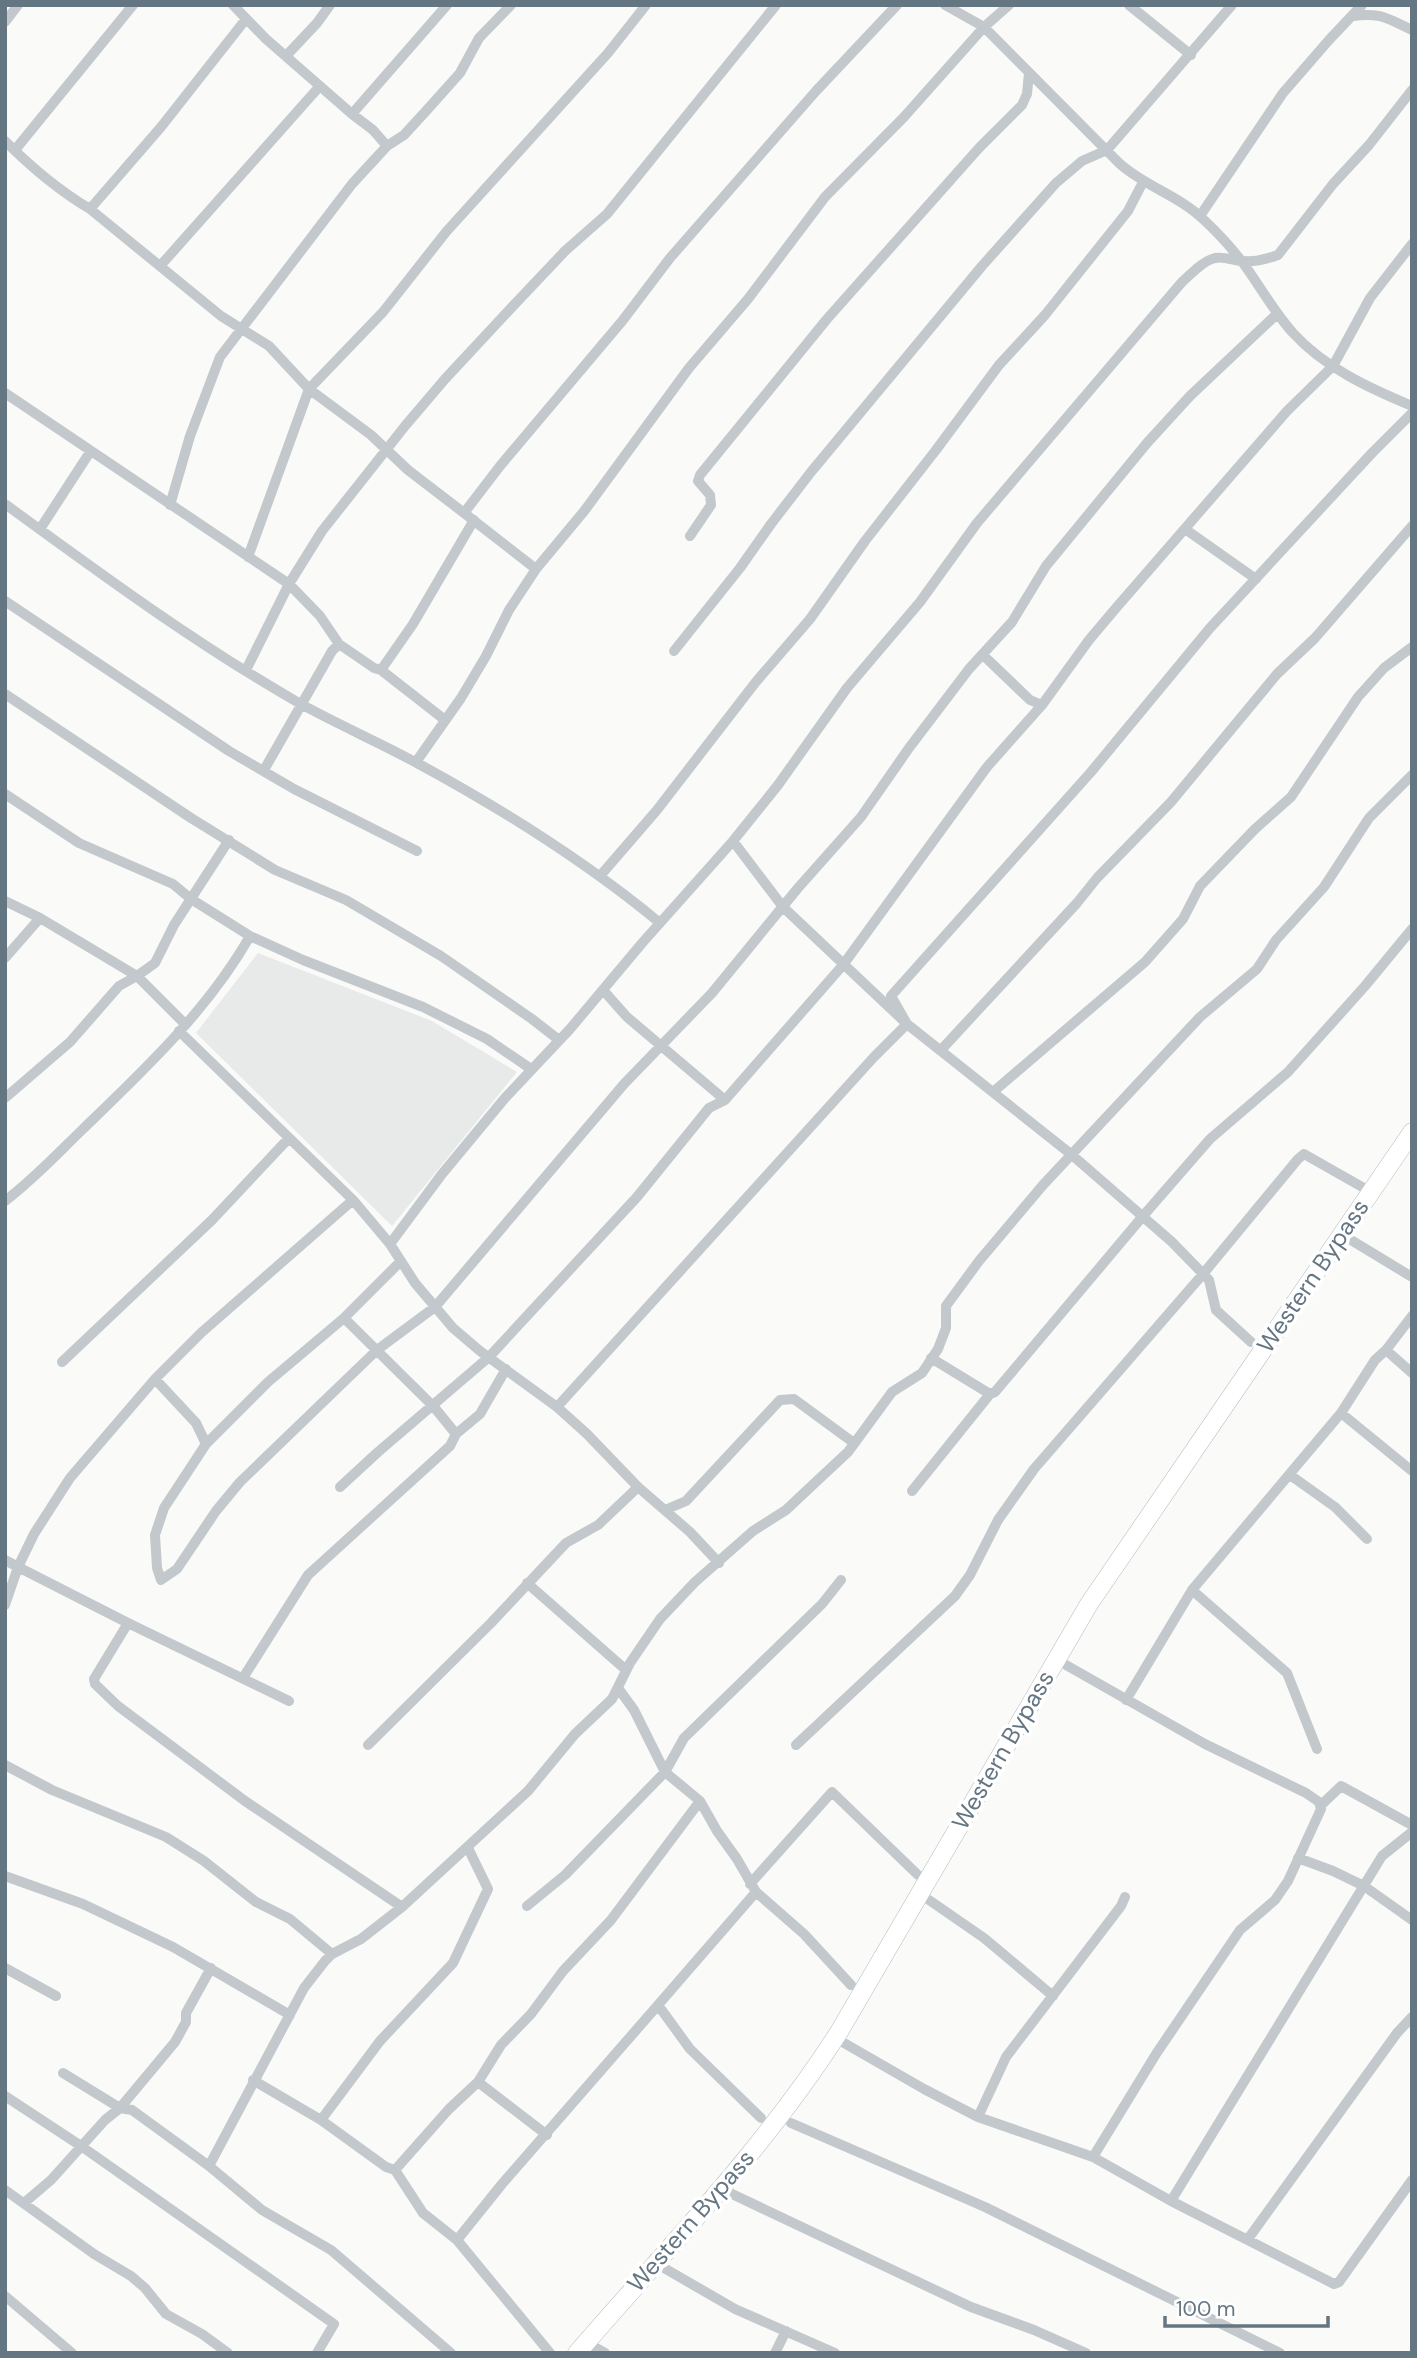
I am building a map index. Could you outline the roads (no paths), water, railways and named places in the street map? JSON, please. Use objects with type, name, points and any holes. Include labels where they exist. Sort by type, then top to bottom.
[{"type":"main road","name":"Western Bypass","points":[[592,2351],[812,2074],[1089,1604],[1412,1132]]},
{"type":"street","points":[[5,22],[18,5]]},
{"type":"street","points":[[15,150],[133,5]]},
{"type":"street","points":[[233,5],[319,87],[373,130],[387,146]]},
{"type":"street","points":[[286,56],[330,5]]},
{"type":"street","points":[[352,114],[447,5]]},
{"type":"street","points":[[170,505],[190,436],[220,357],[232,345],[242,327],[352,184],[387,146],[404,135],[460,73],[479,38],[511,5]]},
{"type":"street","points":[[248,556],[309,389],[383,312],[446,232],[608,53],[646,5]]},
{"type":"street","points":[[246,670],[289,584],[322,531],[386,450],[445,379],[565,251],[607,214],[776,5]]},
{"type":"street","points":[[464,513],[623,320],[670,258],[816,91],[897,5]]},
{"type":"street","points":[[945,5],[984,27],[1131,174],[1166,192],[1200,216],[1242,261],[1295,335],[1333,366],[1364,385],[1412,406]]},
{"type":"street","points":[[416,762],[461,698],[509,610],[536,569],[592,501],[689,368],[748,299],[825,197],[904,117],[984,27],[1009,5]]},
{"type":"street","points":[[1129,5],[1191,55]]},
{"type":"street","points":[[674,651],[811,472],[982,265],[1056,183],[1082,161],[1107,150],[1231,5]]},
{"type":"street","points":[[1200,216],[1283,93],[1362,5]]},
{"type":"street","points":[[1353,16],[1371,13],[1380,15],[1412,30]]},
{"type":"street","points":[[90,209],[161,127],[246,19]]},
{"type":"street","points":[[690,536],[711,505],[710,495],[698,481],[700,475],[827,319],[979,148],[1023,105],[1029,73]]},
{"type":"street","points":[[162,265],[319,87]]},
{"type":"street","points":[[390,1244],[442,1174],[531,1069],[733,841],[778,785],[847,688],[920,602],[977,523],[1182,282],[1199,267],[1214,259],[1265,260],[1278,255],[1412,90]]},
{"type":"street","points":[[5,141],[67,195],[90,209],[162,265],[221,316],[268,346],[309,389],[371,435],[408,470],[536,569]]},
{"type":"street","points":[[600,876],[657,810],[755,683],[810,619],[865,541],[999,365],[1045,315],[1128,211],[1143,182]]},
{"type":"street","points":[[340,1488],[489,1357],[637,1197],[709,1108],[725,1100],[843,965],[988,767],[1042,705],[1089,640],[1287,411],[1333,366],[1370,298],[1412,244]]},
{"type":"street","points":[[1259,285],[1265,260]]},
{"type":"street","points":[[400,1262],[344,1318],[268,1382],[206,1444],[164,1508],[155,1535],[157,1568],[161,1580],[177,1569],[216,1511],[240,1482],[377,1350],[435,1307],[580,1135],[712,993],[861,817],[969,669],[1012,622],[1046,566],[1147,443],[1189,396],[1278,314]]},
{"type":"street","points":[[5,393],[289,584],[320,615],[339,644],[381,670],[445,720]]},
{"type":"street","points":[[907,1024],[891,996],[1091,772],[1201,639],[1371,453],[1412,414]]},
{"type":"street","points":[[40,530],[90,452]]},
{"type":"street","points":[[5,504],[205,645],[301,704],[416,762],[550,842],[600,876],[660,923]]},
{"type":"street","points":[[381,670],[413,624],[474,520]]},
{"type":"street","points":[[941,1050],[1077,904],[1097,878],[1163,811],[1277,674],[1315,638],[1412,526]]},
{"type":"street","points":[[1185,529],[1256,579]]},
{"type":"street","points":[[5,601],[229,751],[347,817],[417,851]]},
{"type":"street","points":[[264,771],[332,651],[339,644]]},
{"type":"street","points":[[993,1093],[1145,962],[1183,919],[1200,886],[1255,829],[1291,797],[1358,698],[1384,668],[1412,647]]},
{"type":"street","points":[[983,655],[1030,700],[1042,705]]},
{"type":"street","points":[[5,694],[191,818],[275,870],[346,900],[464,971],[559,1040]]},
{"type":"street","points":[[209,2166],[304,1988],[332,1954],[361,1939],[402,1907],[528,1791],[568,1742],[612,1699],[626,1670],[660,1619],[753,1531],[786,1510],[848,1452],[892,1392],[922,1373],[946,1328],[946,1306],[1013,1219],[1200,1017],[1257,969],[1276,940],[1324,887],[1369,818],[1412,775]]},
{"type":"street","points":[[5,794],[79,843],[173,884],[191,899],[250,936],[423,1007],[487,1039],[531,1069]]},
{"type":"street","points":[[5,1098],[69,1042],[119,986],[155,963],[191,899],[229,840]]},
{"type":"street","points":[[733,841],[783,906],[907,1024],[1072,1155],[1143,1216],[1203,1274],[1211,1284],[1216,1310],[1251,1342]]},
{"type":"street","points":[[5,901],[40,918],[138,976],[182,1027],[353,1200],[453,1328],[587,1434],[638,1487],[690,1532],[719,1563]]},
{"type":"street","points":[[5,958],[40,918]]},
{"type":"street","points":[[912,1491],[990,1394],[995,1392],[1210,1139],[1288,1072],[1412,929]]},
{"type":"street","points":[[5,1202],[38,1175],[144,1070],[234,963],[250,936]]},
{"type":"street","points":[[603,990],[627,1017],[725,1100]]},
{"type":"street","points":[[557,1408],[873,1058],[907,1024]]},
{"type":"street","points":[[62,1362],[194,1238],[289,1138]]},
{"type":"street","points":[[796,1745],[955,1596],[970,1575],[998,1520],[1034,1469],[1304,1154],[1371,1192]]},
{"type":"street","points":[[5,1605],[18,1567],[34,1534],[70,1478],[156,1379],[202,1332],[353,1200]]},
{"type":"street","points":[[1351,1240],[1412,1277]]},
{"type":"street","points":[[1126,1700],[1192,1590],[1340,1413],[1375,1360],[1412,1316]]},
{"type":"street","points":[[344,1318],[434,1406],[456,1434]]},
{"type":"street","points":[[1386,1350],[1412,1373]]},
{"type":"street","points":[[931,1358],[990,1394]]},
{"type":"street","points":[[243,1678],[308,1575],[450,1446],[456,1434],[480,1414],[506,1369]]},
{"type":"street","points":[[156,1379],[196,1423],[206,1444]]},
{"type":"street","points":[[665,1510],[686,1501],[780,1400],[794,1399],[854,1443]]},
{"type":"street","points":[[1340,1413],[1412,1471]]},
{"type":"street","points":[[1290,1475],[1335,1507],[1367,1539]]},
{"type":"street","points":[[368,1745],[491,1623],[566,1543],[598,1525],[638,1487]]},
{"type":"street","points":[[5,1560],[289,1701]]},
{"type":"street","points":[[527,1906],[565,1875],[665,1772],[684,1738],[822,1604],[841,1580]]},
{"type":"street","points":[[527,1583],[626,1670]]},
{"type":"street","points":[[1192,1590],[1287,1673],[1317,1749]]},
{"type":"street","points":[[128,1622],[94,1679],[95,1684],[118,1706],[245,1801],[402,1907]]},
{"type":"street","points":[[1066,1665],[1205,1744],[1306,1793],[1321,1805]]},
{"type":"street","points":[[618,1688],[634,1710],[665,1772],[700,1801],[753,1888],[804,1934],[851,1985]]},
{"type":"street","points":[[5,1765],[52,1790],[166,1837],[204,1861],[256,1902],[289,1919],[332,1954]]},
{"type":"street","points":[[1093,2157],[1156,2054],[1240,1930],[1275,1900],[1288,1881],[1321,1805],[1341,1786],[1412,1825]]},
{"type":"street","points":[[457,2240],[658,2005],[831,1792],[918,1875]]},
{"type":"street","points":[[395,2170],[449,2109],[478,2082],[501,2045],[531,2014],[563,1971],[611,1920],[700,1801]]},
{"type":"street","points":[[1171,2201],[1382,1856],[1412,1832]]},
{"type":"street","points":[[321,2120],[380,2041],[453,1963],[488,1889],[468,1848]]},
{"type":"street","points":[[1298,1858],[1364,1886],[1412,1920]]},
{"type":"street","points":[[5,1876],[83,1904],[211,1968],[290,2015]]},
{"type":"street","points":[[978,2117],[1006,2057],[1121,1906],[1125,1897]]},
{"type":"street","points":[[929,1900],[984,1938],[1053,1996]]},
{"type":"street","points":[[5,1968],[56,1996]]},
{"type":"street","points":[[23,2203],[51,2180],[105,2120],[120,2108],[175,2042],[186,2022],[186,2013],[211,1968]]},
{"type":"street","points":[[658,2005],[690,2049],[761,2118]]},
{"type":"street","points":[[1248,2239],[1397,2033],[1412,2017]]},
{"type":"street","points":[[844,2043],[978,2117],[1093,2157],[1171,2201],[1334,2284],[1339,2282],[1412,2180]]},
{"type":"street","points":[[63,2073],[120,2108],[132,2110],[209,2166],[262,2210],[331,2250],[451,2353]]},
{"type":"street","points":[[253,2080],[321,2120],[386,2167],[395,2170],[423,2213],[457,2240],[550,2353]]},
{"type":"street","points":[[478,2082],[547,2135]]},
{"type":"street","points":[[5,2096],[81,2146],[334,2324],[317,2353]]},
{"type":"street","points":[[791,2123],[985,2207],[1280,2353]]},
{"type":"street","points":[[5,2190],[94,2254],[131,2276],[145,2288],[166,2314],[202,2334],[228,2353]]},
{"type":"street","points":[[732,2194],[971,2307],[1086,2353]]},
{"type":"street","points":[[664,2268],[734,2309],[835,2353]]},
{"type":"street","points":[[5,2296],[72,2353]]},
{"type":"street","points":[[775,2353],[786,2331]]}]
